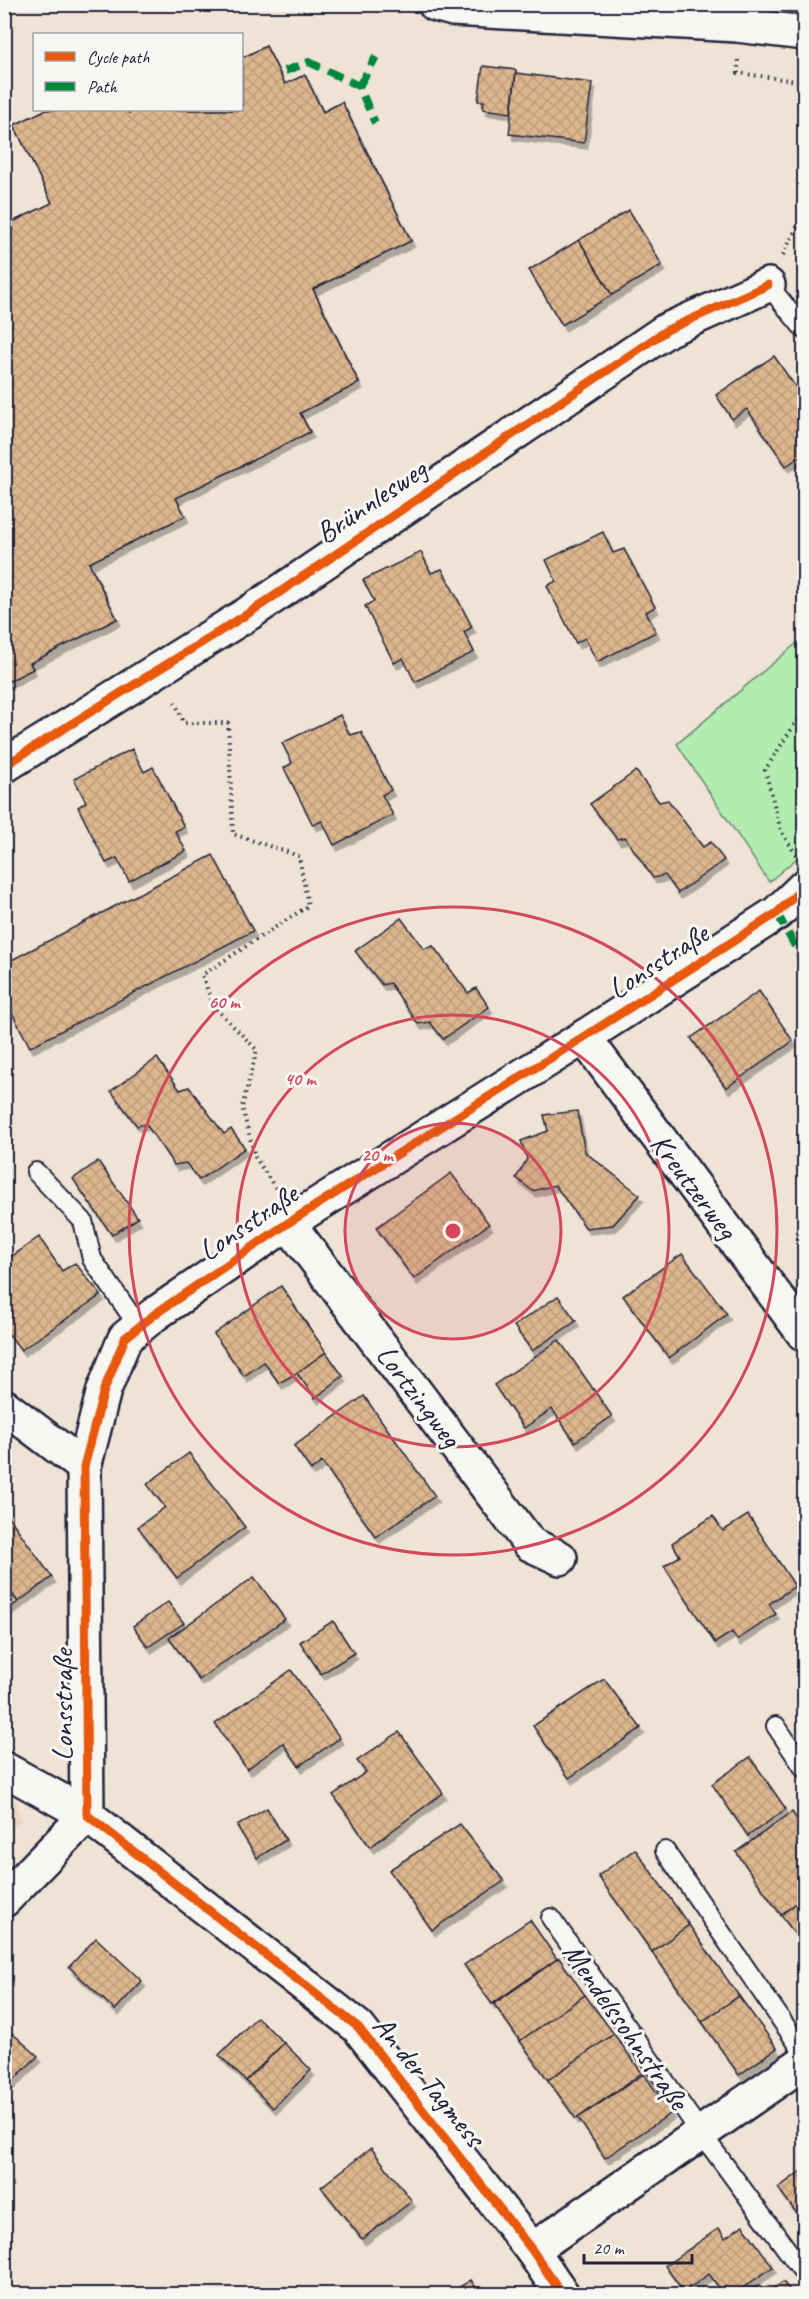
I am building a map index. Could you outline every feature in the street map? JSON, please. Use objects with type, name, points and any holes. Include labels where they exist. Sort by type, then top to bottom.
[{"type":"street","points":[[435,4],[453,9],[737,26],[793,30],[804,33]]},
{"type":"street","name":"Brünnlesweg","points":[[4,766],[249,613],[667,330],[768,285]]},
{"type":"street","name":"Lonsstraße","points":[[87,1815],[84,1467],[104,1390],[126,1338],[155,1314],[292,1221],[777,913],[801,872]]},
{"type":"street","name":"Kreutzerweg","points":[[584,1037],[804,1334]]},
{"type":"street","name":"Lortzingweg","points":[[292,1221],[530,1544],[560,1558]]},
{"type":"street","points":[[4,1406],[84,1467]]},
{"type":"street","name":"An der Tagmess","points":[[4,1769],[87,1815],[358,2027],[532,2250],[562,2295]]},
{"type":"street","points":[[4,1900],[87,1815]]},
{"type":"street","name":"Mendelssohnstraße","points":[[532,2250],[804,2062]]},
{"type":"lane","points":[[768,285],[804,329]]},
{"type":"lane","points":[[36,1172],[83,1221],[93,1259],[139,1327]]},
{"type":"lane","points":[[776,1726],[804,1768]]},
{"type":"lane","points":[[665,1851],[804,2053]]},
{"type":"lane","name":"Mendelssohnstraße","points":[[550,1918],[701,2133],[804,2273]]},
{"type":"path","points":[[738,73],[804,82]]},
{"type":"path","points":[[768,285],[804,213]]},
{"type":"path","points":[[160,668],[184,723],[228,723],[233,834],[299,856],[308,906],[202,975],[214,1007],[257,1050],[242,1107],[255,1157],[292,1221]]},
{"type":"path","points":[[801,872],[781,831],[765,770],[794,725],[804,717]]},
{"type":"shaded area","points":[[5,1795],[16,1801],[21,1820],[5,1838]]},
{"type":"green space","points":[[804,637],[804,852],[769,882],[677,744]]},
{"type":"building","points":[[266,46],[285,84],[305,75],[323,112],[342,102],[411,241],[313,289],[359,383],[300,413],[310,432],[176,498],[185,516],[89,563],[117,619],[30,663],[33,669],[5,683],[4,226],[52,203],[14,125],[43,111],[128,111],[129,113],[134,111],[243,111],[243,58]]},
{"type":"building","points":[[266,46],[285,84],[305,75],[323,112],[342,102],[411,241],[313,289],[359,383],[300,413],[310,432],[176,498],[185,516],[89,563],[117,619],[30,663],[33,669],[5,683],[4,226],[52,203],[14,125],[43,111],[128,111],[129,113],[134,111],[243,111],[243,58]]},
{"type":"building","points":[[483,66],[516,70],[511,113],[483,109],[484,101],[478,101]]},
{"type":"building","points":[[516,73],[592,83],[584,143],[509,134]]},
{"type":"building","points":[[629,210],[662,265],[612,295],[579,240]]},
{"type":"building","points":[[579,240],[612,295],[562,325],[529,270]]},
{"type":"building","points":[[774,356],[804,399],[804,454],[786,466],[747,409],[732,419],[716,395]]},
{"type":"building","points":[[603,532],[613,553],[624,549],[655,607],[646,612],[656,632],[597,662],[585,638],[576,643],[547,586],[556,581],[546,560]]},
{"type":"building","points":[[421,552],[431,573],[442,569],[472,627],[464,632],[474,652],[415,682],[403,658],[394,663],[365,606],[374,601],[363,580]]},
{"type":"building","points":[[340,715],[350,735],[361,732],[391,790],[382,795],[393,815],[334,845],[322,821],[313,825],[284,768],[292,763],[282,743]]},
{"type":"building","points":[[132,749],[144,772],[153,767],[184,827],[175,831],[186,851],[129,881],[117,858],[106,863],[78,807],[86,802],[74,779]]},
{"type":"building","points":[[636,771],[659,802],[668,800],[703,847],[711,842],[724,860],[678,893],[665,875],[653,878],[625,837],[617,839],[590,804]]},
{"type":"building","points":[[213,855],[253,931],[30,1047],[4,998],[4,964]]},
{"type":"building","points":[[401,918],[424,949],[433,946],[468,993],[476,988],[489,1007],[443,1039],[430,1022],[418,1024],[390,983],[382,985],[355,951]]},
{"type":"building","points":[[759,991],[793,1041],[726,1088],[691,1038]]},
{"type":"building","points":[[157,1058],[180,1090],[189,1087],[224,1134],[231,1129],[245,1148],[199,1180],[186,1163],[174,1165],[146,1124],[137,1126],[111,1091]]},
{"type":"building","points":[[577,1111],[585,1152],[640,1195],[613,1225],[586,1228],[555,1185],[533,1191],[516,1178],[527,1159],[521,1141],[548,1131],[544,1115]]},
{"type":"building","points":[[98,1161],[138,1218],[112,1235],[73,1179]]},
{"type":"building","points":[[451,1173],[489,1224],[414,1279],[376,1228]]},
{"type":"building","points":[[39,1237],[62,1271],[75,1263],[101,1295],[21,1350],[4,1328],[4,1262]]},
{"type":"building","points":[[682,1254],[727,1314],[669,1358],[623,1296]]},
{"type":"building","points":[[281,1286],[326,1352],[279,1383],[264,1362],[244,1376],[214,1334]]},
{"type":"building","points":[[558,1296],[576,1321],[532,1351],[514,1326]]},
{"type":"building","points":[[559,1340],[612,1416],[575,1442],[552,1409],[524,1428],[494,1385]]},
{"type":"building","points":[[326,1352],[343,1376],[315,1398],[297,1373]]},
{"type":"building","points":[[364,1396],[435,1496],[376,1537],[322,1462],[311,1470],[294,1446]]},
{"type":"building","points":[[189,1453],[245,1527],[177,1578],[138,1527],[165,1507],[147,1484]]},
{"type":"building","points":[[748,1515],[795,1586],[769,1604],[776,1614],[737,1640],[732,1632],[715,1643],[664,1566],[680,1556],[672,1543],[713,1516],[723,1531]]},
{"type":"building","points":[[8,1516],[52,1577],[18,1602],[4,1583],[4,1518]]},
{"type":"building","points":[[254,1577],[285,1619],[199,1680],[169,1638]]},
{"type":"building","points":[[4,1583],[18,1602],[4,1612]]},
{"type":"building","points":[[168,1602],[184,1623],[148,1647],[133,1626]]},
{"type":"building","points":[[333,1621],[354,1653],[321,1674],[300,1642]]},
{"type":"building","points":[[291,1670],[340,1738],[299,1766],[283,1743],[247,1769],[215,1724]]},
{"type":"building","points":[[604,1679],[641,1728],[569,1778],[533,1726]]},
{"type":"building","points":[[399,1732],[443,1793],[370,1847],[333,1795],[366,1772],[357,1761]]},
{"type":"building","points":[[750,1757],[786,1809],[748,1836],[712,1784]]},
{"type":"building","points":[[267,1808],[286,1840],[257,1858],[237,1826]]},
{"type":"building","points":[[792,1812],[804,1830],[804,1897],[781,1915],[736,1852]]},
{"type":"building","points":[[460,1824],[504,1881],[432,1930],[389,1870]]},
{"type":"building","points":[[635,1849],[689,1925],[652,1952],[598,1876]]},
{"type":"building","points":[[804,1897],[804,1946],[781,1915]]},
{"type":"building","points":[[530,1920],[557,1959],[492,2004],[464,1965]]},
{"type":"building","points":[[689,1925],[739,1996],[702,2022],[652,1952]]},
{"type":"building","points":[[96,1938],[142,1981],[115,2010],[69,1967]]},
{"type":"building","points":[[559,1958],[585,1995],[520,2041],[494,2004]]},
{"type":"building","points":[[585,1995],[614,2034],[548,2080],[520,2041]]},
{"type":"building","points":[[739,1996],[777,2048],[739,2075],[702,2022]]},
{"type":"building","points":[[257,2017],[284,2043],[246,2081],[219,2055]]},
{"type":"building","points":[[4,2026],[38,2056],[4,2089]]},
{"type":"building","points":[[614,2034],[642,2073],[576,2119],[548,2080]]},
{"type":"building","points":[[284,2043],[311,2070],[273,2108],[246,2081]]},
{"type":"building","points":[[644,2074],[671,2113],[605,2158],[578,2118]]},
{"type":"building","points":[[371,2148],[412,2201],[362,2239],[321,2187]]},
{"type":"building","points":[[804,2169],[804,2208],[797,2214],[778,2188]]},
{"type":"building","points":[[743,2225],[773,2267],[734,2294],[724,2294],[709,2274],[684,2292],[665,2266],[719,2228],[725,2238]]},
{"type":"building","points":[[471,2280],[480,2294],[448,2294]]},
{"type":"building","points":[[783,2282],[793,2294],[766,2294]]},
{"type":"building","points":[[759,2285],[766,2294],[745,2294]]},
{"type":"marked path","points":[[359,86],[376,57]]},
{"type":"marked path","points":[[285,71],[309,62],[359,86],[375,123]]},
{"type":"marked path","points":[[777,913],[804,963]]},
{"type":"cycle path","points":[[4,766],[249,613],[667,330],[768,285]]},
{"type":"cycle path","points":[[562,2294],[532,2250],[358,2027],[87,1815],[84,1467],[104,1390],[125,1338],[155,1314],[288,1223],[777,913],[804,887]]}]
